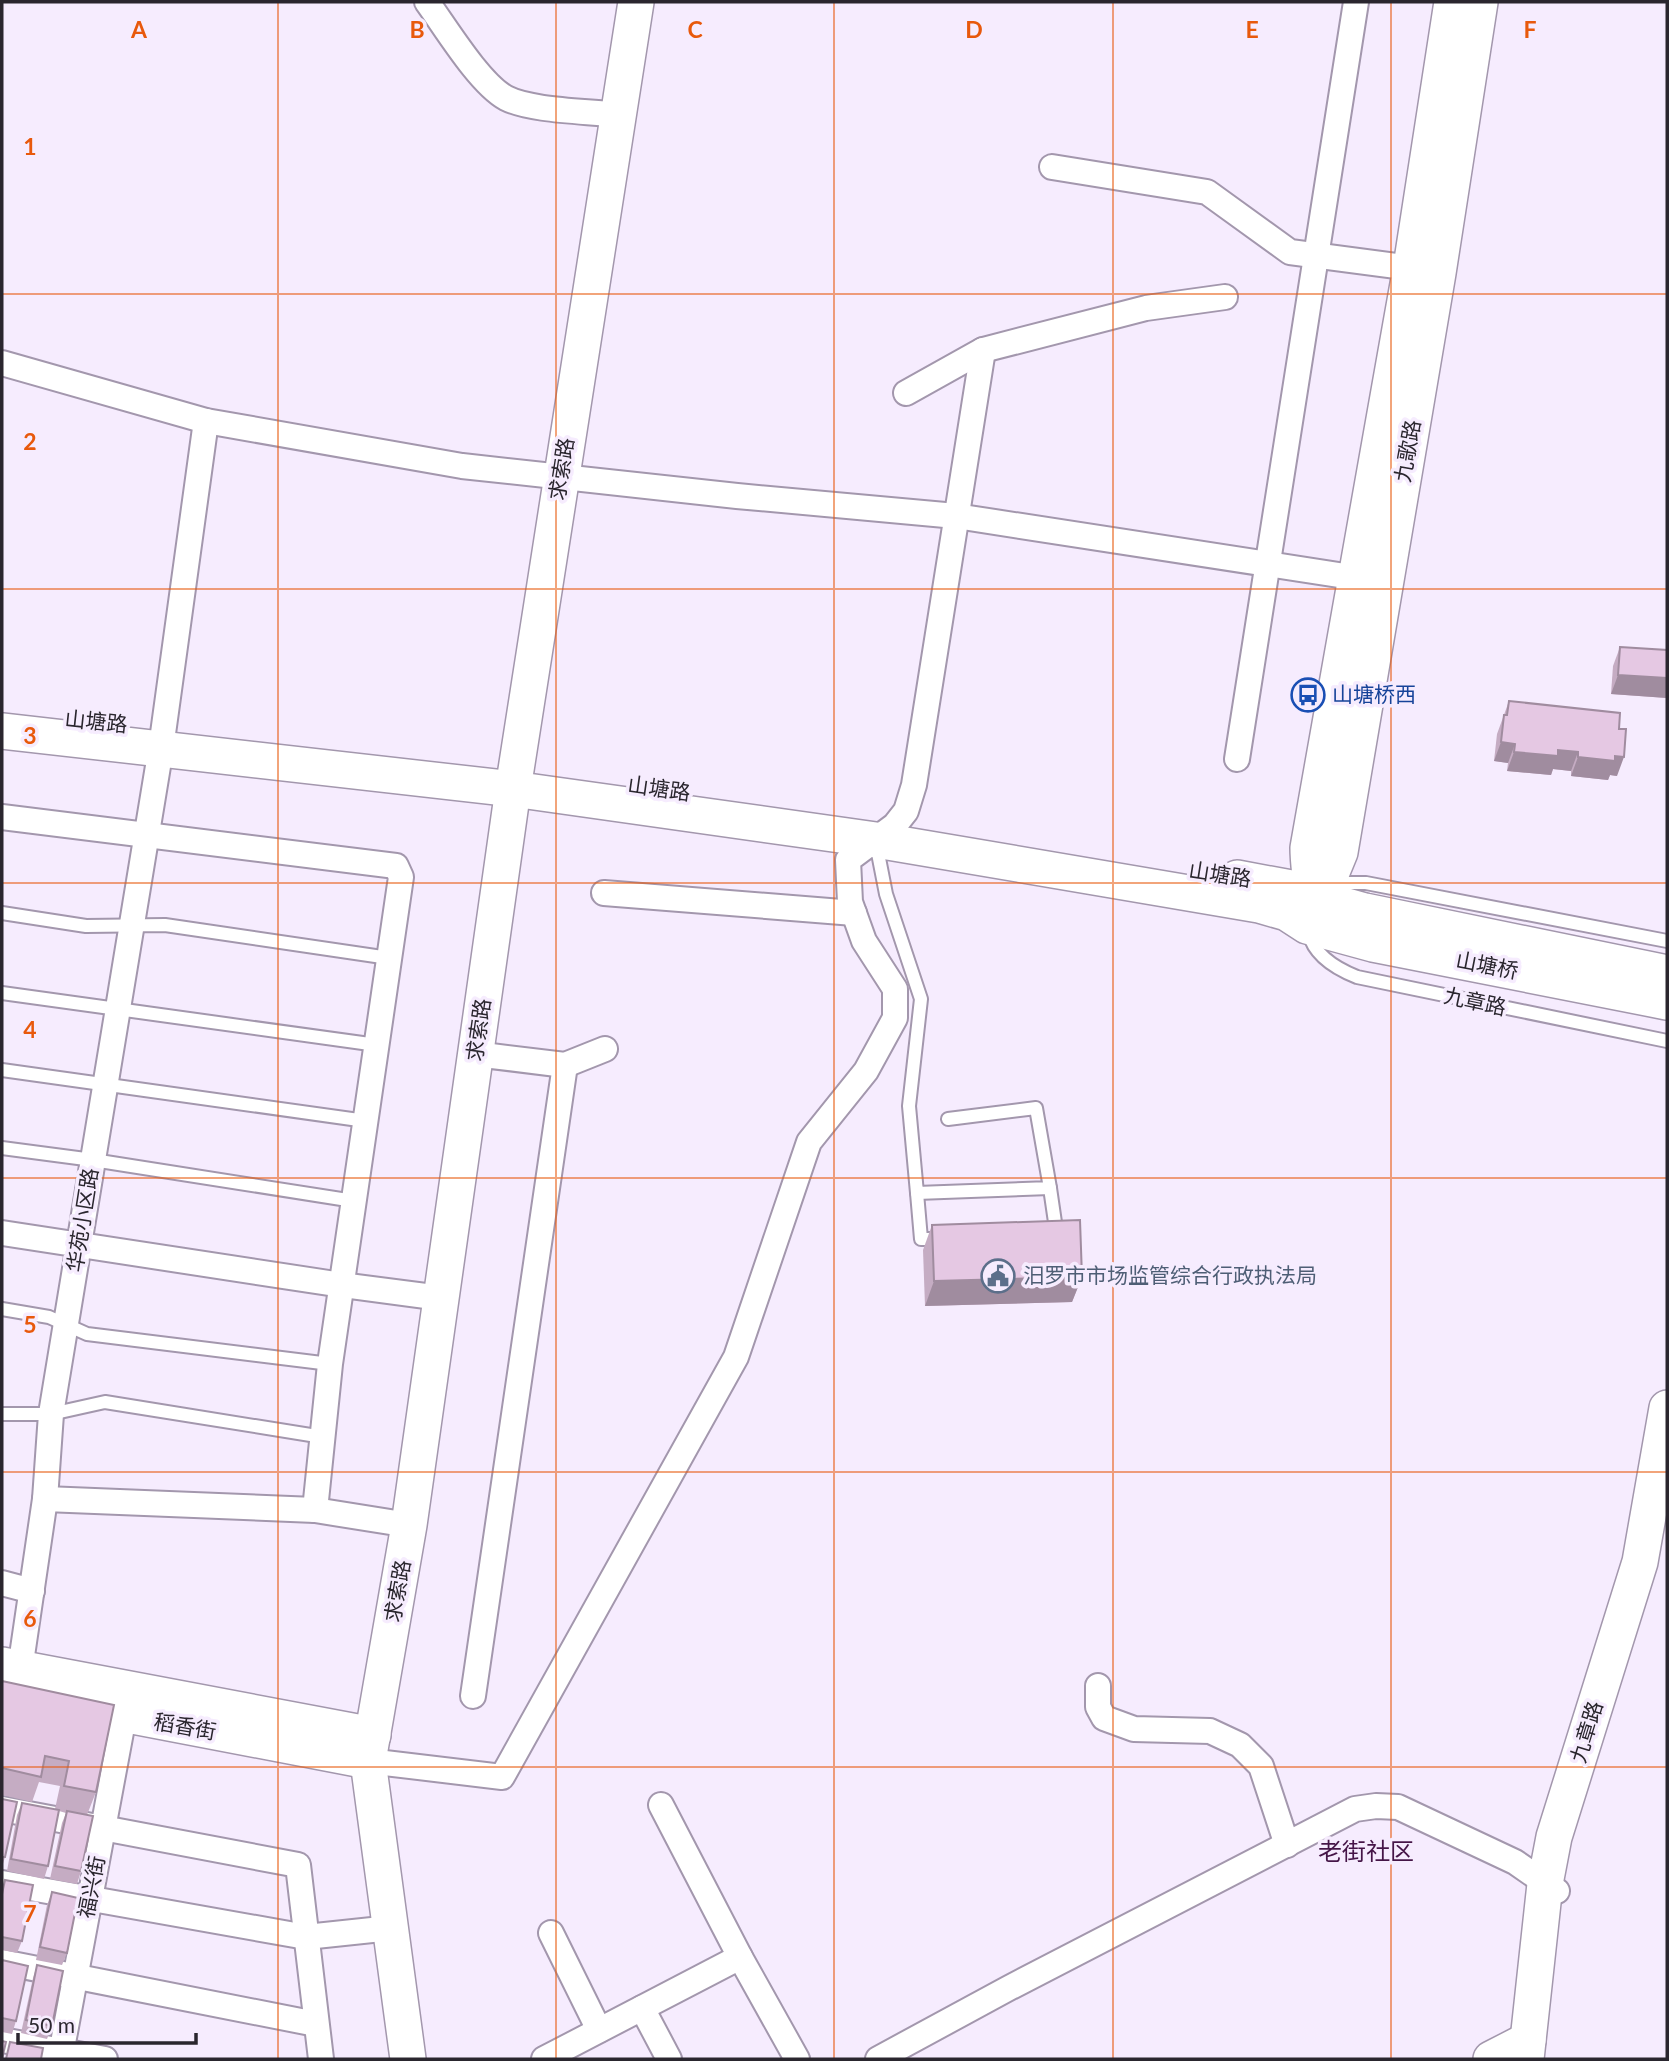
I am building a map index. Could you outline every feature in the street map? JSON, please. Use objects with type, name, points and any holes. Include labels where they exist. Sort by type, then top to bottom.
[{"type":"street","points":[[427,2],[474,67],[490,86],[506,98],[528,105],[618,115]]},
{"type":"street","name":"求索路","points":[[408,2059],[370,1748],[409,1525],[514,778],[636,2]]},
{"type":"street","points":[[1237,759],[1356,2]]},
{"type":"street","name":"九歌路","points":[[1425,270],[1452,2]]},
{"type":"street","name":"九歌路","points":[[1310,909],[1331,874],[1340,852],[1371,580],[1425,270],[1480,2]]},
{"type":"street","points":[[1052,167],[1207,192],[1290,253],[1425,270]]},
{"type":"street","points":[[906,393],[983,349],[1146,308],[1225,297]]},
{"type":"street","points":[[10,1680],[370,1748],[502,1777],[736,1357],[809,1142],[866,1071],[895,1018],[895,989],[864,941],[850,902],[848,860],[886,832],[906,811],[914,785],[983,349]]},
{"type":"street","points":[[2,363],[206,421],[462,466],[737,496],[956,516],[1371,580]]},
{"type":"street","name":"华苑小区路","points":[[10,1680],[32,1591],[45,1499],[51,1414],[163,739],[206,421]]},
{"type":"street","name":"山塘路","points":[[2,711],[163,739]]},
{"type":"street","name":"山塘路","points":[[2,731],[163,739],[514,778],[886,832],[1261,882],[1310,909]]},
{"type":"street","points":[[2,817],[396,866],[401,877],[330,1364],[315,1510]]},
{"type":"street","points":[[604,893],[854,913]]},
{"type":"street","name":"山塘桥","points":[[1310,909],[1340,904],[1667,973]]},
{"type":"street","name":"山塘桥","points":[[1310,909],[1373,944],[1667,1002]]},
{"type":"street","points":[[475,1054],[565,1065],[605,1049]]},
{"type":"street","points":[[473,1696],[565,1065]]},
{"type":"street","points":[[2,1233],[342,1286],[441,1298]]},
{"type":"street","name":"九章路","points":[[1532,2053],[1552,1888],[1555,1837],[1640,1562],[1667,1408]]},
{"type":"street","name":"九章路","points":[[1552,1888],[1653,1560],[1667,1469]]},
{"type":"street","points":[[45,1499],[315,1510],[409,1525]]},
{"type":"street","points":[[2,1583],[32,1591]]},
{"type":"street","name":"稻香街","points":[[10,1680],[124,1716],[370,1748]]},
{"type":"street","points":[[1098,1686],[1098,1707],[1104,1718],[1134,1729],[1210,1731],[1240,1745],[1261,1766],[1287,1845]]},
{"type":"street","name":"福兴街","points":[[61,2055],[124,1716]]},
{"type":"street","points":[[661,1805],[740,1957],[797,2059]]},
{"type":"street","points":[[878,2059],[1009,1988],[1355,1810],[1376,1805],[1398,1807],[1515,1862],[1552,1888]]},
{"type":"street","points":[[2,1809],[298,1865],[321,2059]]},
{"type":"street","points":[[2,1883],[90,1901],[306,1937],[391,1928]]},
{"type":"street","points":[[551,1933],[599,2030]]},
{"type":"street","points":[[544,2059],[740,1957]]},
{"type":"street","points":[[2,1962],[316,2024]]},
{"type":"street","points":[[642,2008],[669,2059]]},
{"type":"street","points":[[2,2040],[61,2055],[105,2059]]},
{"type":"street","points":[[1491,2059],[1532,2053]]},
{"type":"lane","points":[[886,832],[886,894],[921,999],[909,1106],[921,1239],[949,1239]]},
{"type":"lane","points":[[1310,909],[1345,883],[1366,883],[1667,941]]},
{"type":"lane","name":"九章路","points":[[1310,909],[1311,942],[1324,958],[1339,970],[1357,977],[1667,1041]]},
{"type":"lane","points":[[2,913],[86,926],[165,925],[389,958]]},
{"type":"lane","points":[[2,993],[377,1045]]},
{"type":"lane","points":[[2,1070],[366,1121]]},
{"type":"lane","points":[[948,1119],[1036,1108],[1058,1236],[1044,1236]]},
{"type":"lane","points":[[2,1148],[354,1201]]},
{"type":"lane","points":[[917,1193],[1049,1188]]},
{"type":"lane","points":[[2,1309],[49,1317],[87,1334],[330,1364]]},
{"type":"lane","points":[[2,1413],[51,1414],[105,1402],[323,1437]]},
{"type":"building","points":[[1620,647],[1667,650],[1667,678],[1618,675]]},
{"type":"building","points":[[1509,701],[1620,713],[1619,729],[1626,729],[1624,757],[1615,756],[1615,761],[1578,757],[1578,752],[1558,750],[1558,756],[1514,752],[1515,744],[1501,742],[1504,715],[1507,715]]},
{"type":"building","points":[[1080,1220],[1082,1277],[934,1281],[932,1225]]},
{"type":"building","points":[[2,1681],[114,1705],[96,1792],[64,1786],[69,1761],[45,1756],[41,1777],[2,1768]]},
{"type":"building","points":[[2,1799],[17,1802],[5,1857],[2,1857]]},
{"type":"building","points":[[22,1803],[59,1810],[48,1866],[11,1859]]},
{"type":"building","points":[[67,1811],[93,1816],[81,1871],[55,1866]]},
{"type":"building","points":[[5,1880],[33,1885],[22,1941],[2,1937],[2,1894]]},
{"type":"building","points":[[52,1892],[78,1898],[67,1953],[40,1947]]},
{"type":"building","points":[[2,1960],[28,1966],[16,2021],[2,2018]]},
{"type":"building","points":[[37,1965],[63,1971],[52,2026],[26,2020]]},
{"type":"building","points":[[2,2041],[6,2042],[2,2059]]},
{"type":"building","points":[[10,2042],[43,2048],[41,2059],[6,2059]]},
{"type":"place","name":"山塘桥西","points":[[1308,695]]},
{"type":"place","name":"汨罗市市场监管综合行政执法局","points":[[998,1276]]},
{"type":"district","name":"老街社区","points":[[1366,1852]]}]
